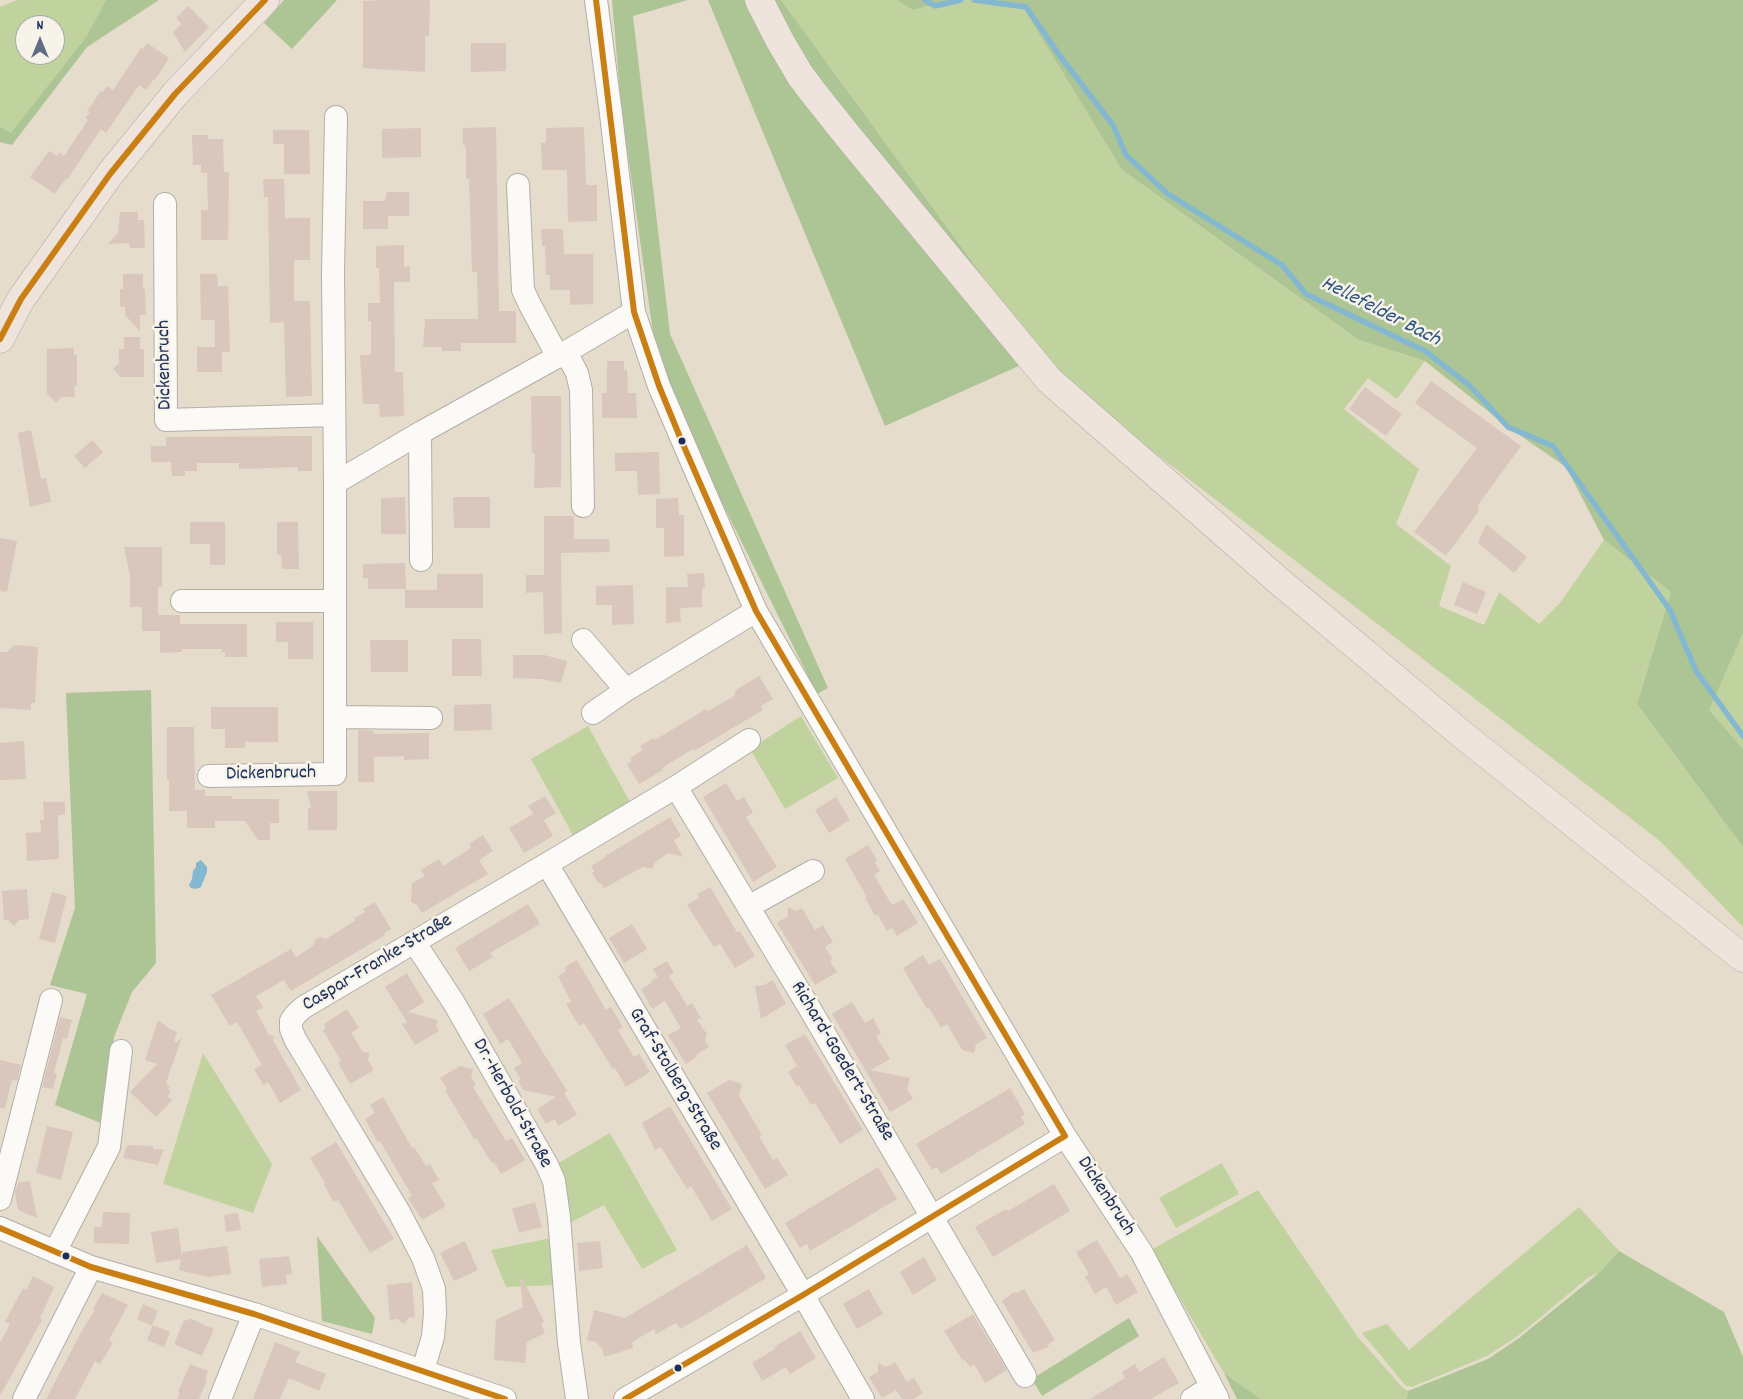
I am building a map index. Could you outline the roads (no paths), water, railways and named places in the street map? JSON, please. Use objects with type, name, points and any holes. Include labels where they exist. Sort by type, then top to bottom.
[{"type":"main road","points":[[0,339],[21,299],[110,174],[175,94],[265,0]]},
{"type":"main road","points":[[759,0],[800,75],[812,91],[1049,380],[1280,582],[1464,736],[1743,958]]},
{"type":"street","name":"Dickenbruch","points":[[596,0],[612,114],[634,312],[662,394],[756,611],[1065,1136],[1142,1254],[1214,1393]]},
{"type":"street","name":"Dickenbruch","points":[[209,776],[335,774],[333,273],[336,117]]},
{"type":"street","points":[[518,186],[523,290],[530,305],[562,354],[578,373],[581,390],[583,506]]},
{"type":"street","name":"Dickenbruch","points":[[165,204],[166,420],[333,415]]},
{"type":"street","points":[[335,483],[634,312]]},
{"type":"street","points":[[420,433],[421,560]]},
{"type":"street","points":[[182,601],[334,601]]},
{"type":"street","points":[[593,713],[626,690],[756,611]]},
{"type":"street","points":[[583,640],[626,690]]},
{"type":"street","points":[[335,717],[431,718]]},
{"type":"street","name":"Caspar-Franke-Straße","points":[[423,1370],[433,1338],[435,1313],[434,1289],[423,1258],[399,1212],[294,1039],[290,1029],[292,1021],[296,1014],[304,1007],[547,864],[749,740]]},
{"type":"street","name":"Richard-Goedert-Straße","points":[[676,786],[810,1009],[1025,1376]]},
{"type":"street","name":"Graf-Stolberg-Straße","points":[[547,864],[863,1399]]},
{"type":"street","points":[[748,907],[813,871]]},
{"type":"street","name":"Dr.-Herbold-Straße","points":[[415,943],[459,1012],[547,1165],[554,1181],[559,1217],[568,1343],[578,1399]]},
{"type":"street","points":[[0,1200],[51,1000]]},
{"type":"street","points":[[55,1252],[109,1147],[121,1051]]},
{"type":"street","points":[[625,1399],[803,1295],[1065,1136]]},
{"type":"street","points":[[0,1228],[92,1267],[254,1314],[505,1399]]},
{"type":"street","points":[[24,1399],[92,1267]]},
{"type":"street","points":[[220,1399],[254,1314]]},
{"type":"street","points":[[1192,1399],[1214,1393]]},
{"type":"water","points":[[201,860],[207,867],[207,872],[201,887],[191,888],[189,885],[193,871],[196,863]]},
{"type":"waterway","name":"Hellefelder Bach","points":[[925,0],[935,6],[961,0]]},
{"type":"waterway","name":"Hellefelder Bach","points":[[974,0],[1026,7],[1060,56],[1113,125],[1126,155],[1168,194],[1282,265],[1306,294],[1425,351],[1469,385],[1508,427],[1553,446],[1670,610],[1696,671],[1743,736]]}]
